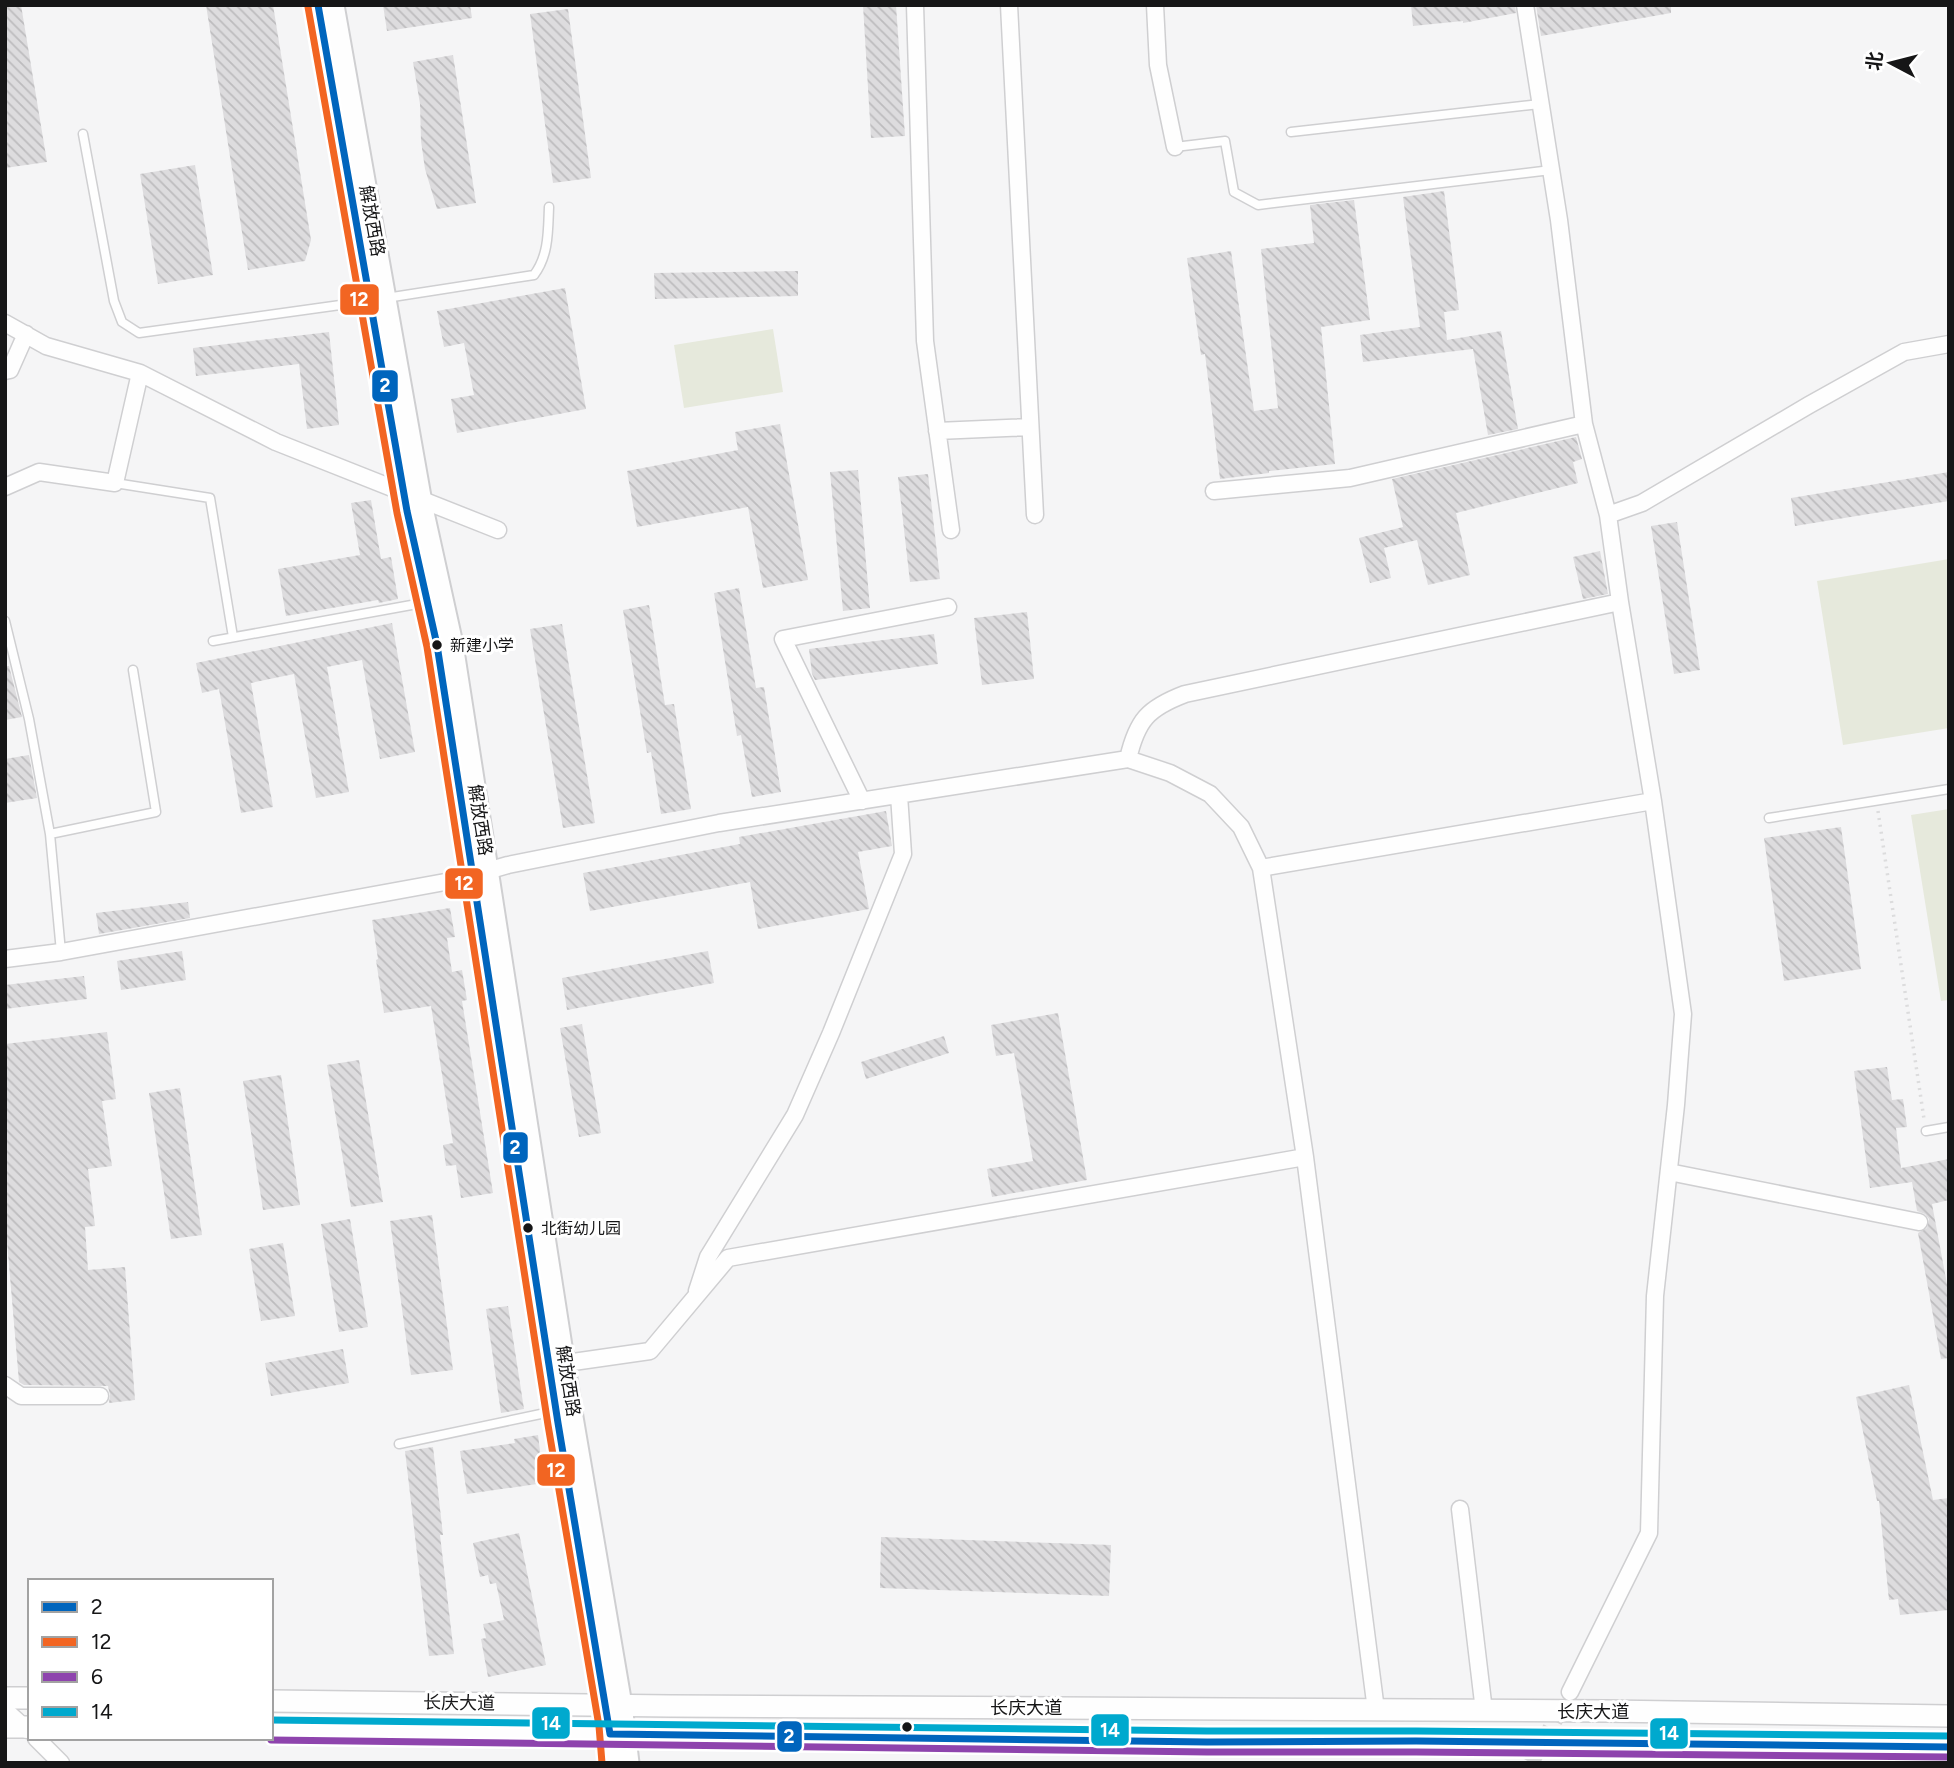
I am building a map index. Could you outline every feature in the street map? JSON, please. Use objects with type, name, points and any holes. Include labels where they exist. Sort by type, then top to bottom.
[{"type":"main road","points":[[5,1698],[28,1698]]},
{"type":"main road","name":"长庆大道","points":[[273,1701],[1949,1716]]},
{"type":"main road","name":"长庆大道","points":[[273,1730],[1207,1742],[1416,1741],[1949,1747]]},
{"type":"street","name":"解放西路","points":[[318,5],[377,299],[413,496],[428,602],[480,873],[618,1735],[629,1763]]},
{"type":"street","name":"解放西路","points":[[334,5],[377,299]]},
{"type":"street","points":[[915,5],[925,341],[951,530]]},
{"type":"street","points":[[1009,5],[1035,515]]},
{"type":"street","points":[[1156,5],[1158,65],[1175,147]]},
{"type":"street","points":[[1525,5],[1551,170],[1584,424],[1608,514],[1683,1014],[1655,1296],[1649,1532],[1570,1692]]},
{"type":"street","points":[[5,323],[46,346],[140,373],[276,442],[498,530]]},
{"type":"street","points":[[5,371],[10,370],[26,334]]},
{"type":"street","points":[[1608,514],[1642,503],[1904,352],[1949,344]]},
{"type":"street","points":[[5,487],[39,472],[115,483],[140,373]]},
{"type":"street","points":[[1214,491],[1349,478],[1584,424]]},
{"type":"street","points":[[937,431],[1030,427]]},
{"type":"street","name":"解放西路","points":[[413,496],[453,645],[480,873]]},
{"type":"street","points":[[1128,759],[1133,736],[1146,717],[1163,702],[1185,694],[1620,602]]},
{"type":"street","points":[[862,801],[783,639],[948,607]]},
{"type":"street","points":[[5,959],[456,880],[509,865],[719,823],[1128,759],[1170,773],[1210,794],[1241,827],[1261,868],[1305,1157],[1376,1710]]},
{"type":"street","points":[[694,1301],[708,1257],[795,1115],[903,855],[899,795]]},
{"type":"street","points":[[1261,868],[1653,801]]},
{"type":"street","points":[[557,1364],[650,1351],[728,1258],[1305,1157]]},
{"type":"street","points":[[1668,1172],[1919,1222]]},
{"type":"street","points":[[5,1385],[22,1396],[100,1396]]},
{"type":"street","points":[[1460,1508],[1485,1711]]},
{"type":"street","points":[[5,1710],[25,1730]]},
{"type":"street","name":"解放西路","points":[[613,1763],[618,1735]]},
{"type":"street","points":[[36,1740],[61,1763]]},
{"type":"lane","points":[[1291,132],[1541,104]]},
{"type":"lane","points":[[83,134],[114,301],[122,322],[139,333],[534,275],[543,263],[549,207]]},
{"type":"lane","points":[[1175,147],[1225,141],[1234,192],[1258,205],[1551,170]]},
{"type":"lane","points":[[115,483],[210,498],[233,637]]},
{"type":"lane","points":[[213,641],[428,602]]},
{"type":"lane","points":[[5,621],[29,719],[50,834],[61,951]]},
{"type":"lane","points":[[50,834],[156,812],[133,670]]},
{"type":"lane","points":[[1769,818],[1949,789]]},
{"type":"lane","points":[[1926,1131],[1949,1127]]},
{"type":"lane","points":[[398,1444],[564,1409]]},
{"type":"path","points":[[1876,801],[1926,1131]]},
{"type":"shaded area","points":[[773,329],[783,392],[684,408],[674,345]]},
{"type":"shaded area","points":[[1949,559],[1949,728],[1843,745],[1817,581]]},
{"type":"shaded area","points":[[1949,809],[1949,1000],[1941,1001],[1911,815]]},
{"type":"building","points":[[5,5],[21,5],[47,162],[5,168]]},
{"type":"building","points":[[206,5],[273,5],[311,240],[305,261],[248,270]]},
{"type":"building","points":[[383,5],[470,5],[472,18],[387,31]]},
{"type":"building","points":[[863,5],[896,5],[905,136],[871,138]]},
{"type":"building","points":[[1411,5],[1515,5],[1516,13],[1463,23],[1413,26]]},
{"type":"building","points":[[1536,5],[1671,5],[1671,13],[1541,36]]},
{"type":"building","points":[[568,9],[591,178],[553,183],[530,14]]},
{"type":"building","points":[[453,55],[476,203],[437,209],[425,169],[420,104],[413,62]]},
{"type":"building","points":[[195,165],[213,275],[158,284],[140,174]]},
{"type":"building","points":[[1444,191],[1459,310],[1444,312],[1447,340],[1501,331],[1518,429],[1488,435],[1473,349],[1363,362],[1360,335],[1420,327],[1403,197]]},
{"type":"building","points":[[1354,200],[1370,320],[1321,327],[1335,464],[1220,479],[1205,354],[1201,355],[1187,258],[1231,251],[1254,411],[1278,408],[1261,249],[1314,243],[1310,205]]},
{"type":"building","points":[[798,271],[798,296],[655,299],[654,273]]},
{"type":"building","points":[[565,288],[586,409],[457,433],[451,399],[474,395],[464,343],[444,347],[437,311]]},
{"type":"building","points":[[329,332],[339,425],[307,429],[299,364],[196,376],[193,348]]},
{"type":"building","points":[[780,424],[808,580],[763,588],[748,507],[637,527],[627,471],[738,450],[735,432]]},
{"type":"building","points":[[1576,437],[1582,459],[1573,462],[1578,483],[1456,513],[1470,575],[1428,585],[1417,540],[1384,548],[1391,578],[1370,583],[1359,538],[1403,527],[1392,479]]},
{"type":"building","points":[[858,470],[870,608],[843,611],[830,472]]},
{"type":"building","points":[[1949,472],[1949,501],[1795,526],[1791,498]]},
{"type":"building","points":[[928,474],[940,579],[910,582],[898,477]]},
{"type":"building","points":[[371,500],[381,559],[391,557],[398,599],[286,616],[278,569],[360,555],[351,503]]},
{"type":"building","points":[[1677,522],[1700,670],[1674,674],[1651,526]]},
{"type":"building","points":[[1600,551],[1608,594],[1583,599],[1573,557]]},
{"type":"building","points":[[739,588],[756,688],[764,687],[781,792],[752,797],[741,735],[737,736],[714,593]]},
{"type":"building","points":[[649,605],[665,705],[674,704],[691,809],[661,814],[651,752],[647,753],[623,610]]},
{"type":"building","points":[[1027,612],[1034,679],[982,685],[974,618]]},
{"type":"building","points":[[392,623],[415,752],[380,759],[362,660],[327,667],[349,792],[316,798],[294,674],[251,683],[273,807],[241,813],[219,689],[202,693],[196,663]]},
{"type":"building","points":[[562,624],[595,823],[563,828],[530,629]]},
{"type":"building","points":[[934,634],[938,664],[815,680],[812,674],[809,649]]},
{"type":"building","points":[[5,666],[9,666],[22,717],[5,720]]},
{"type":"building","points":[[29,755],[37,798],[5,803],[5,759]]},
{"type":"building","points":[[886,811],[892,846],[858,852],[869,909],[758,929],[750,882],[590,911],[583,873],[740,844],[739,837]]},
{"type":"building","points":[[1841,827],[1861,969],[1784,981],[1764,838]]},
{"type":"building","points":[[188,902],[190,918],[99,934],[96,913]]},
{"type":"building","points":[[450,908],[455,937],[447,938],[452,972],[462,970],[467,1000],[462,1001],[493,1193],[461,1198],[456,1165],[446,1166],[443,1145],[453,1143],[431,1006],[384,1013],[372,920]]},
{"type":"building","points":[[182,951],[186,980],[121,990],[117,961]]},
{"type":"building","points":[[708,951],[714,983],[567,1010],[562,978]]},
{"type":"building","points":[[84,976],[87,999],[5,1009],[5,985]]},
{"type":"building","points":[[1058,1013],[1087,1180],[992,1197],[987,1169],[1033,1161],[1014,1053],[996,1056],[991,1025]]},
{"type":"building","points":[[582,1024],[601,1133],[579,1137],[560,1028]]},
{"type":"building","points":[[107,1032],[116,1099],[102,1101],[112,1166],[88,1169],[95,1226],[85,1227],[88,1270],[125,1267],[135,1400],[109,1403],[108,1386],[24,1385],[19,1382],[5,1218],[5,1044]]},
{"type":"building","points":[[944,1036],[949,1053],[866,1079],[861,1062]]},
{"type":"building","points":[[359,1060],[383,1202],[351,1207],[327,1065]]},
{"type":"building","points":[[1887,1067],[1892,1100],[1903,1099],[1907,1127],[1896,1128],[1901,1168],[1949,1159],[1949,1200],[1932,1204],[1949,1295],[1949,1358],[1941,1359],[1918,1233],[1927,1228],[1929,1219],[1917,1211],[1912,1182],[1870,1188],[1854,1071]]},
{"type":"building","points":[[281,1075],[300,1205],[263,1210],[243,1081]]},
{"type":"building","points":[[180,1088],[202,1235],[171,1239],[149,1093]]},
{"type":"building","points":[[432,1215],[453,1370],[411,1375],[390,1221]]},
{"type":"building","points":[[350,1219],[368,1327],[339,1332],[321,1224]]},
{"type":"building","points":[[283,1243],[295,1316],[261,1321],[249,1249]]},
{"type":"building","points":[[508,1306],[524,1409],[501,1413],[486,1309]]},
{"type":"building","points":[[343,1349],[349,1383],[271,1396],[265,1363]]},
{"type":"building","points":[[1909,1385],[1933,1500],[1949,1498],[1949,1610],[1900,1615],[1898,1599],[1889,1600],[1879,1501],[1856,1397]]},
{"type":"building","points":[[538,1435],[544,1483],[467,1494],[460,1451],[515,1443],[514,1439]]},
{"type":"building","points":[[433,1447],[454,1654],[429,1656],[405,1451]]},
{"type":"building","points":[[519,1533],[546,1665],[488,1677],[481,1639],[486,1638],[483,1624],[504,1620],[496,1583],[490,1584],[488,1575],[480,1577],[473,1543]]},
{"type":"building","points":[[881,1537],[1111,1545],[1109,1596],[880,1588]]},
{"type":"tunnel","points":[[1531,1763],[1564,1704]]},
{"type":"transit line","name":"2","points":[[318,5],[407,511],[437,645],[558,1423],[610,1734],[1207,1742],[1416,1741],[1949,1747]]},
{"type":"transit line","name":"12","points":[[308,7],[397,513],[427,647],[548,1425],[599,1726],[602,1763]]},
{"type":"transit line","name":"14","points":[[273,1720],[1949,1736]]},
{"type":"transit line","name":"6","points":[[271,1740],[1207,1752],[1949,1757]]},
{"type":"place","name":"新建小学","points":[[437,645]]},
{"type":"place","name":"北街幼儿园","points":[[528,1228]]}]
